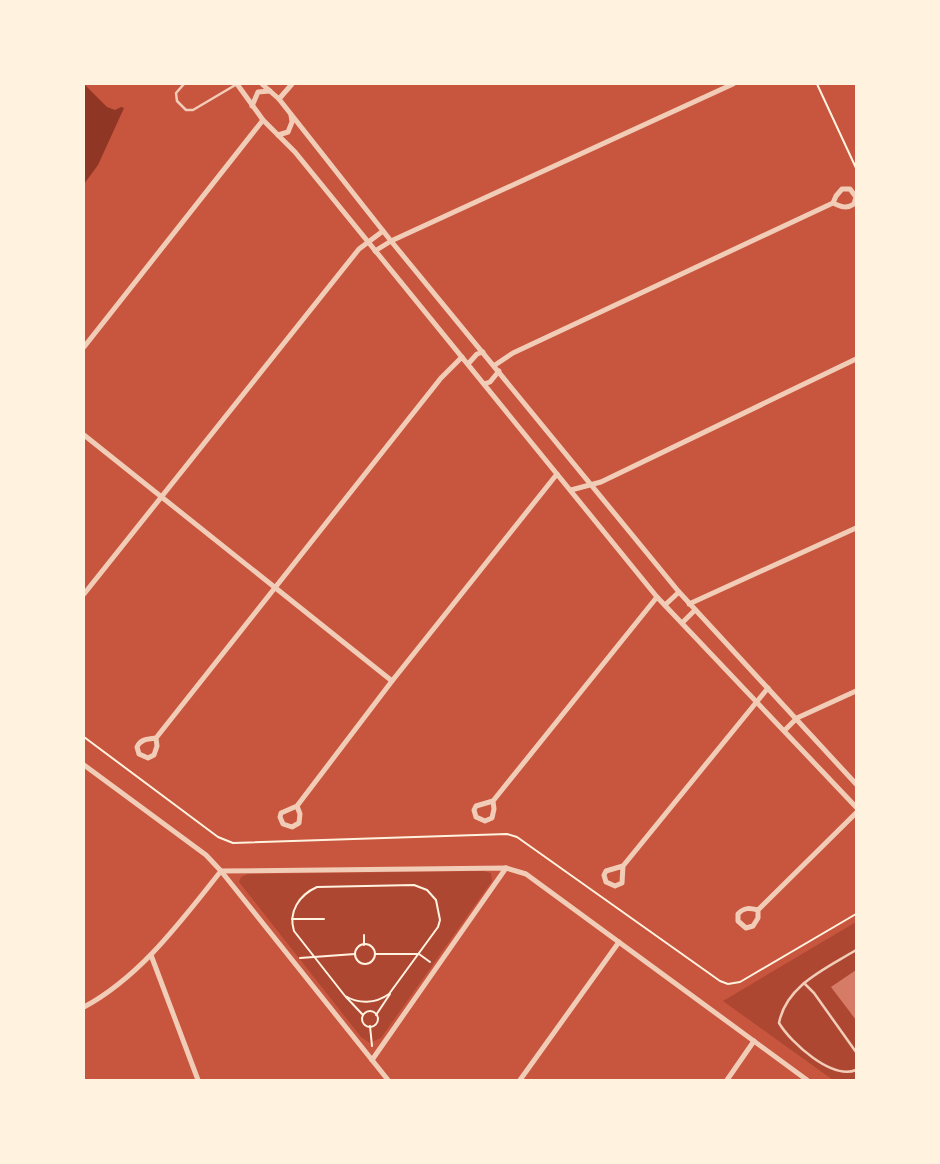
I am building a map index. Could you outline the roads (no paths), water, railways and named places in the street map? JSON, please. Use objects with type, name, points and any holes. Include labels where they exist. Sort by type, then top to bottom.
[{"type":"street","points":[[237,84],[263,120],[295,152],[657,597],[856,807]]},
{"type":"street","points":[[262,84],[279,99],[391,241],[495,365],[589,484],[689,604],[797,718],[856,784]]},
{"type":"street","points":[[279,99],[292,84]]},
{"type":"street","points":[[375,251],[391,241],[733,84]]},
{"type":"street","points":[[252,106],[258,92],[270,91]]},
{"type":"street","points":[[278,135],[288,132],[291,128],[291,115]]},
{"type":"street","points":[[84,347],[263,120]]},
{"type":"street","points":[[495,365],[513,352],[833,203],[842,188],[850,189],[856,197],[854,204],[851,206],[841,207],[833,203]]},
{"type":"street","points":[[84,594],[359,249],[383,231]]},
{"type":"street","points":[[468,364],[476,354],[483,352]]},
{"type":"street","points":[[156,738],[157,746],[154,755],[148,758],[139,754],[137,747],[139,743],[147,739],[156,738],[441,378],[462,357]]},
{"type":"street","points":[[571,490],[601,482],[856,359]]},
{"type":"street","points":[[484,384],[490,382],[499,371]]},
{"type":"street","points":[[84,435],[392,680]]},
{"type":"street","points":[[297,806],[300,814],[298,823],[292,827],[283,824],[280,817],[281,813],[297,806],[392,680],[557,474]]},
{"type":"street","points":[[689,604],[856,528]]},
{"type":"street","points":[[665,605],[679,592]]},
{"type":"street","points":[[493,800],[492,818],[485,821],[476,817],[474,810],[476,806],[493,800],[657,597]]},
{"type":"street","points":[[682,623],[695,610]]},
{"type":"street","points":[[623,866],[606,871],[604,875],[606,882],[615,886],[622,883],[623,866],[768,688]]},
{"type":"street","points":[[785,730],[797,718],[856,691]]},
{"type":"street","points":[[84,765],[206,855],[221,871],[388,1080]]},
{"type":"street","points":[[758,910],[744,909],[738,914],[738,921],[746,928],[753,926],[758,918],[758,910],[856,812]]},
{"type":"street","points":[[372,1060],[506,868]]},
{"type":"street","points":[[84,1007],[117,985],[150,955],[221,871],[506,868],[526,874],[807,1080]]},
{"type":"street","points":[[520,1080],[619,942]]},
{"type":"street","points":[[150,955],[198,1080]]},
{"type":"street","points":[[727,1080],[754,1041]]},
{"type":"lane","points":[[184,84],[176,93],[177,101],[186,110],[193,110],[237,84]]},
{"type":"lane","points":[[856,950],[804,983],[795,991],[781,1012],[779,1022],[785,1033],[825,1066],[835,1071],[848,1073],[856,1070]]},
{"type":"lane","points":[[804,983],[814,993],[856,1052]]}]
